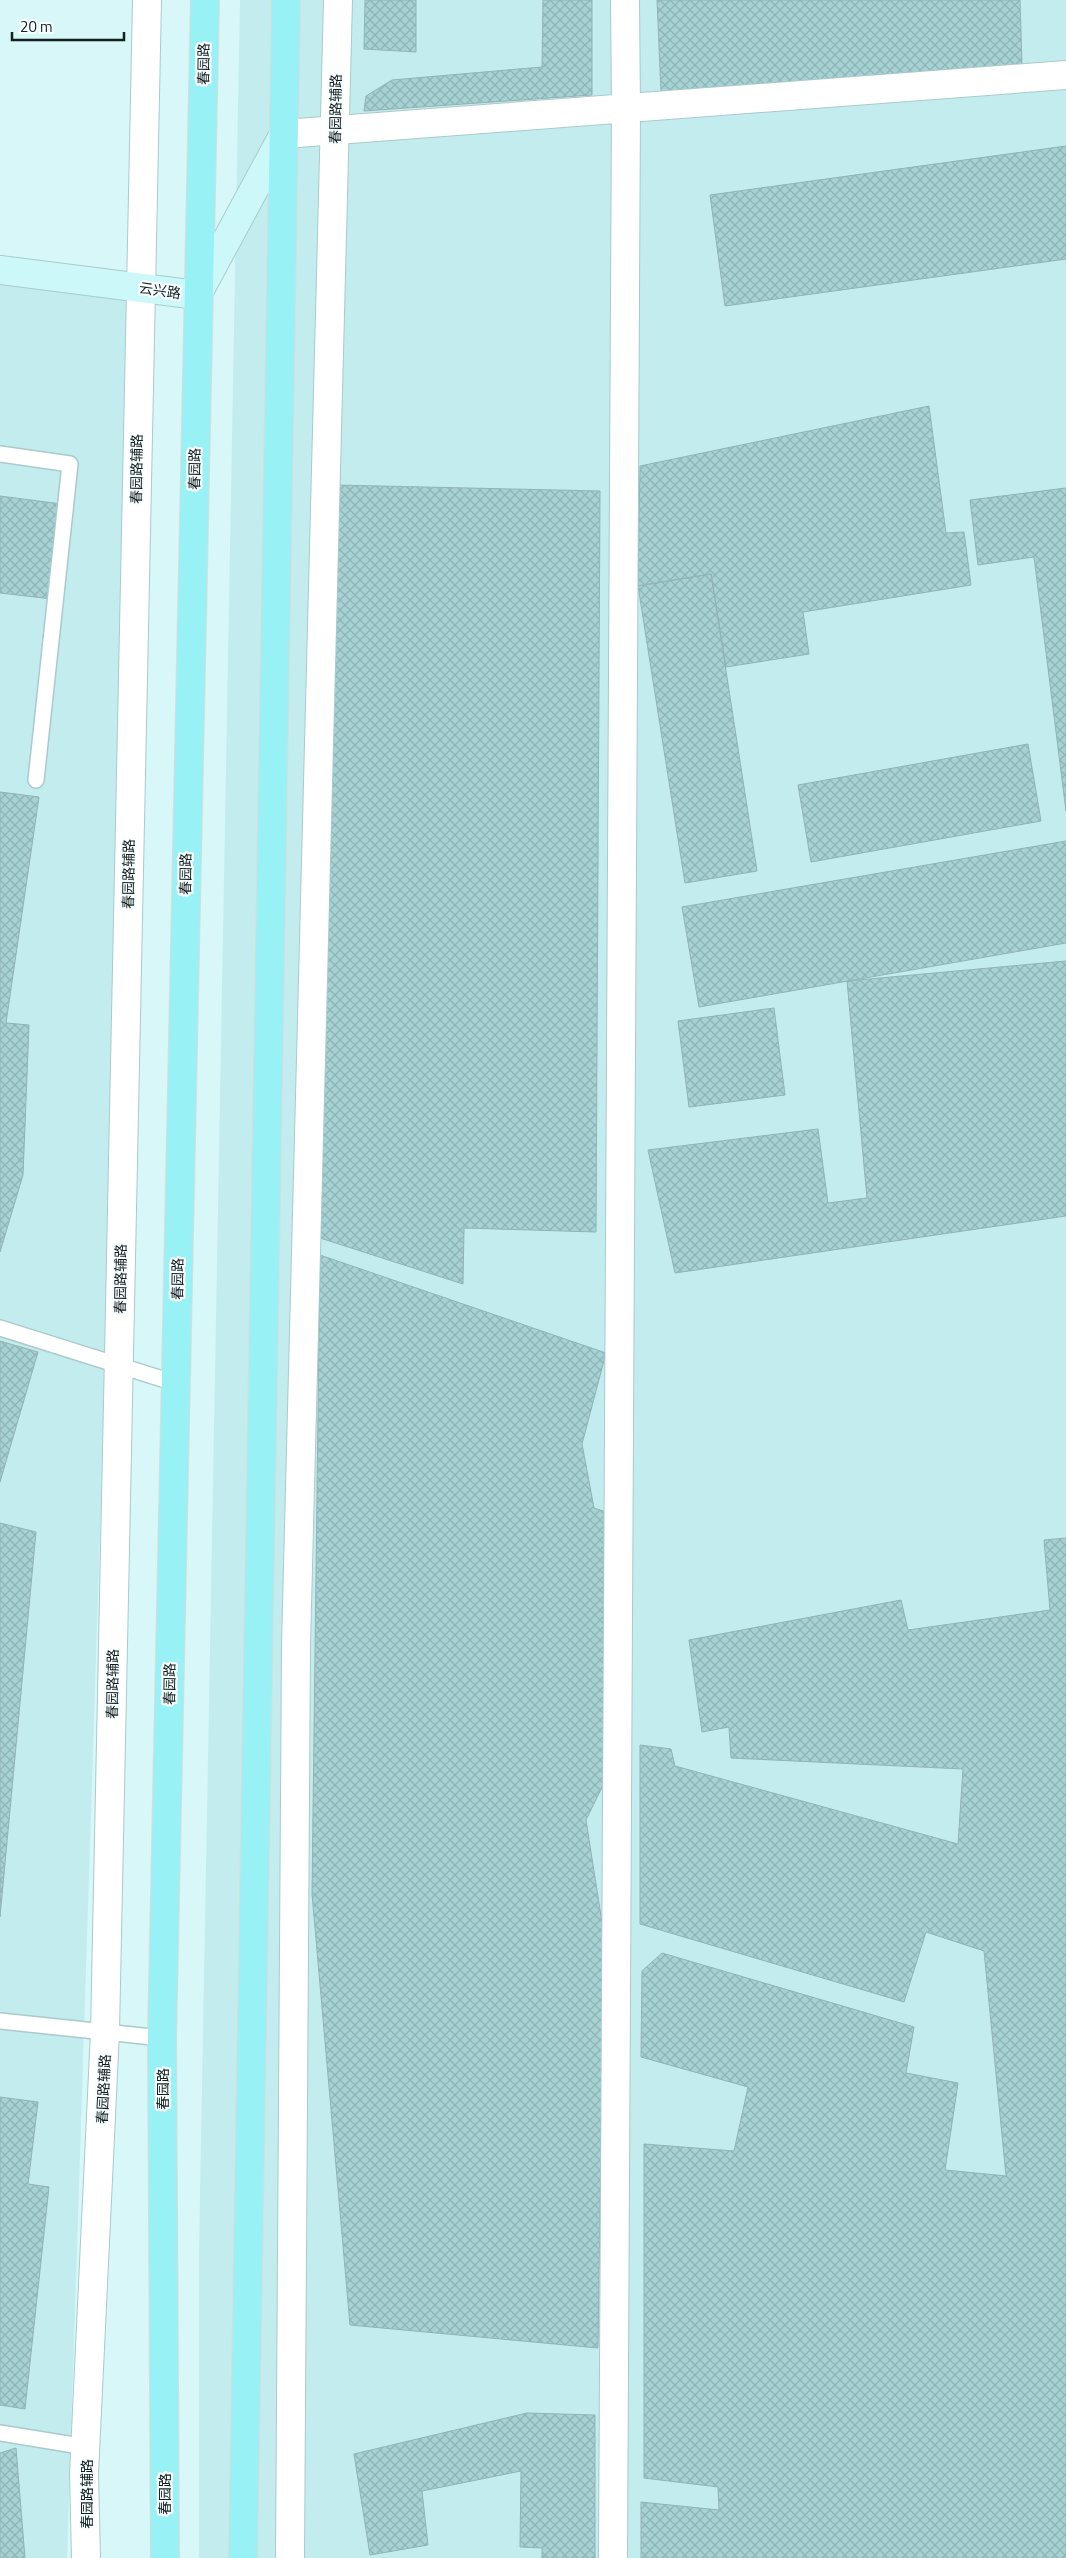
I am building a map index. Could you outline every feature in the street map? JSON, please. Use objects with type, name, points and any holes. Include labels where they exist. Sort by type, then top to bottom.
[{"type":"main road","name":"春园路","points":[[165,2558],[162,2038],[204,0]]},
{"type":"main road","points":[[243,2558],[286,0]]},
{"type":"main road","name":"云兴路","points":[[0,270],[197,296],[284,134]]},
{"type":"street","name":"春园路辅路","points":[[86,2558],[86,2447],[106,2032],[147,0]]},
{"type":"street","name":"春园路辅路","points":[[290,2558],[296,1645],[338,0]]},
{"type":"street","points":[[613,2558],[626,108],[625,0]]},
{"type":"street","points":[[284,134],[1066,75]]},
{"type":"lane","points":[[0,454],[70,464],[36,780]]},
{"type":"lane","points":[[0,1328],[175,1383]]},
{"type":"lane","points":[[0,2021],[162,2038]]},
{"type":"lane","points":[[0,2433],[86,2447]]},
{"type":"shaded area","points":[[240,0],[1066,0],[1066,2558],[199,2558],[199,2254]]},
{"type":"shaded area","points":[[0,270],[140,288],[67,2558],[0,2558]]},
{"type":"building","points":[[365,0],[416,0],[416,52],[364,49]]},
{"type":"building","points":[[543,0],[592,0],[592,95],[364,111],[366,96],[392,80],[542,67]]},
{"type":"building","points":[[657,0],[1020,0],[1022,65],[661,92]]},
{"type":"building","points":[[1066,146],[1066,259],[725,306],[710,195]]},
{"type":"building","points":[[929,406],[946,533],[964,532],[971,585],[803,612],[809,654],[726,667],[711,574],[638,586],[640,466]]},
{"type":"building","points":[[336,485],[600,491],[596,1232],[464,1228],[463,1284],[317,1237]]},
{"type":"building","points":[[1066,488],[1066,811],[1034,557],[978,565],[970,500]]},
{"type":"building","points":[[0,496],[62,504],[52,599],[0,593]]},
{"type":"building","points":[[711,574],[757,871],[685,883],[638,586]]},
{"type":"building","points":[[1028,744],[1041,821],[811,862],[798,785]]},
{"type":"building","points":[[0,792],[39,797],[6,1023],[29,1025],[23,1175],[0,1252]]},
{"type":"building","points":[[1066,841],[1066,943],[699,1007],[682,907]]},
{"type":"building","points":[[1066,961],[1066,1216],[675,1273],[648,1150],[818,1129],[828,1203],[867,1198],[847,981]]},
{"type":"building","points":[[774,1008],[785,1095],[689,1107],[678,1021]]},
{"type":"building","points":[[320,1255],[606,1353],[582,1444],[594,1508],[606,1512],[609,1773],[586,1820],[604,1935],[598,2348],[350,2325],[312,1894]]},
{"type":"building","points":[[0,1341],[38,1352],[0,1482]]},
{"type":"building","points":[[0,1523],[36,1532],[0,1917]]},
{"type":"building","points":[[1066,1538],[1066,2558],[641,2558],[641,2502],[719,2510],[718,2487],[644,2478],[644,2144],[734,2151],[748,2087],[641,2057],[642,1971],[662,1953],[914,2027],[906,2073],[958,2083],[945,2170],[1006,2176],[984,1951],[926,1932],[904,2002],[640,1924],[640,1745],[671,1749],[675,1766],[958,1844],[963,1769],[731,1758],[729,1727],[702,1732],[689,1640],[901,1600],[908,1630],[1050,1610],[1044,1540]]},
{"type":"building","points":[[0,2097],[38,2102],[28,2184],[49,2187],[25,2409],[0,2405]]},
{"type":"building","points":[[527,2413],[595,2415],[595,2558],[542,2558],[542,2548],[520,2547],[521,2471],[422,2491],[428,2545],[370,2555],[354,2454]]},
{"type":"building","points":[[16,2448],[25,2558],[0,2558],[0,2453]]}]
